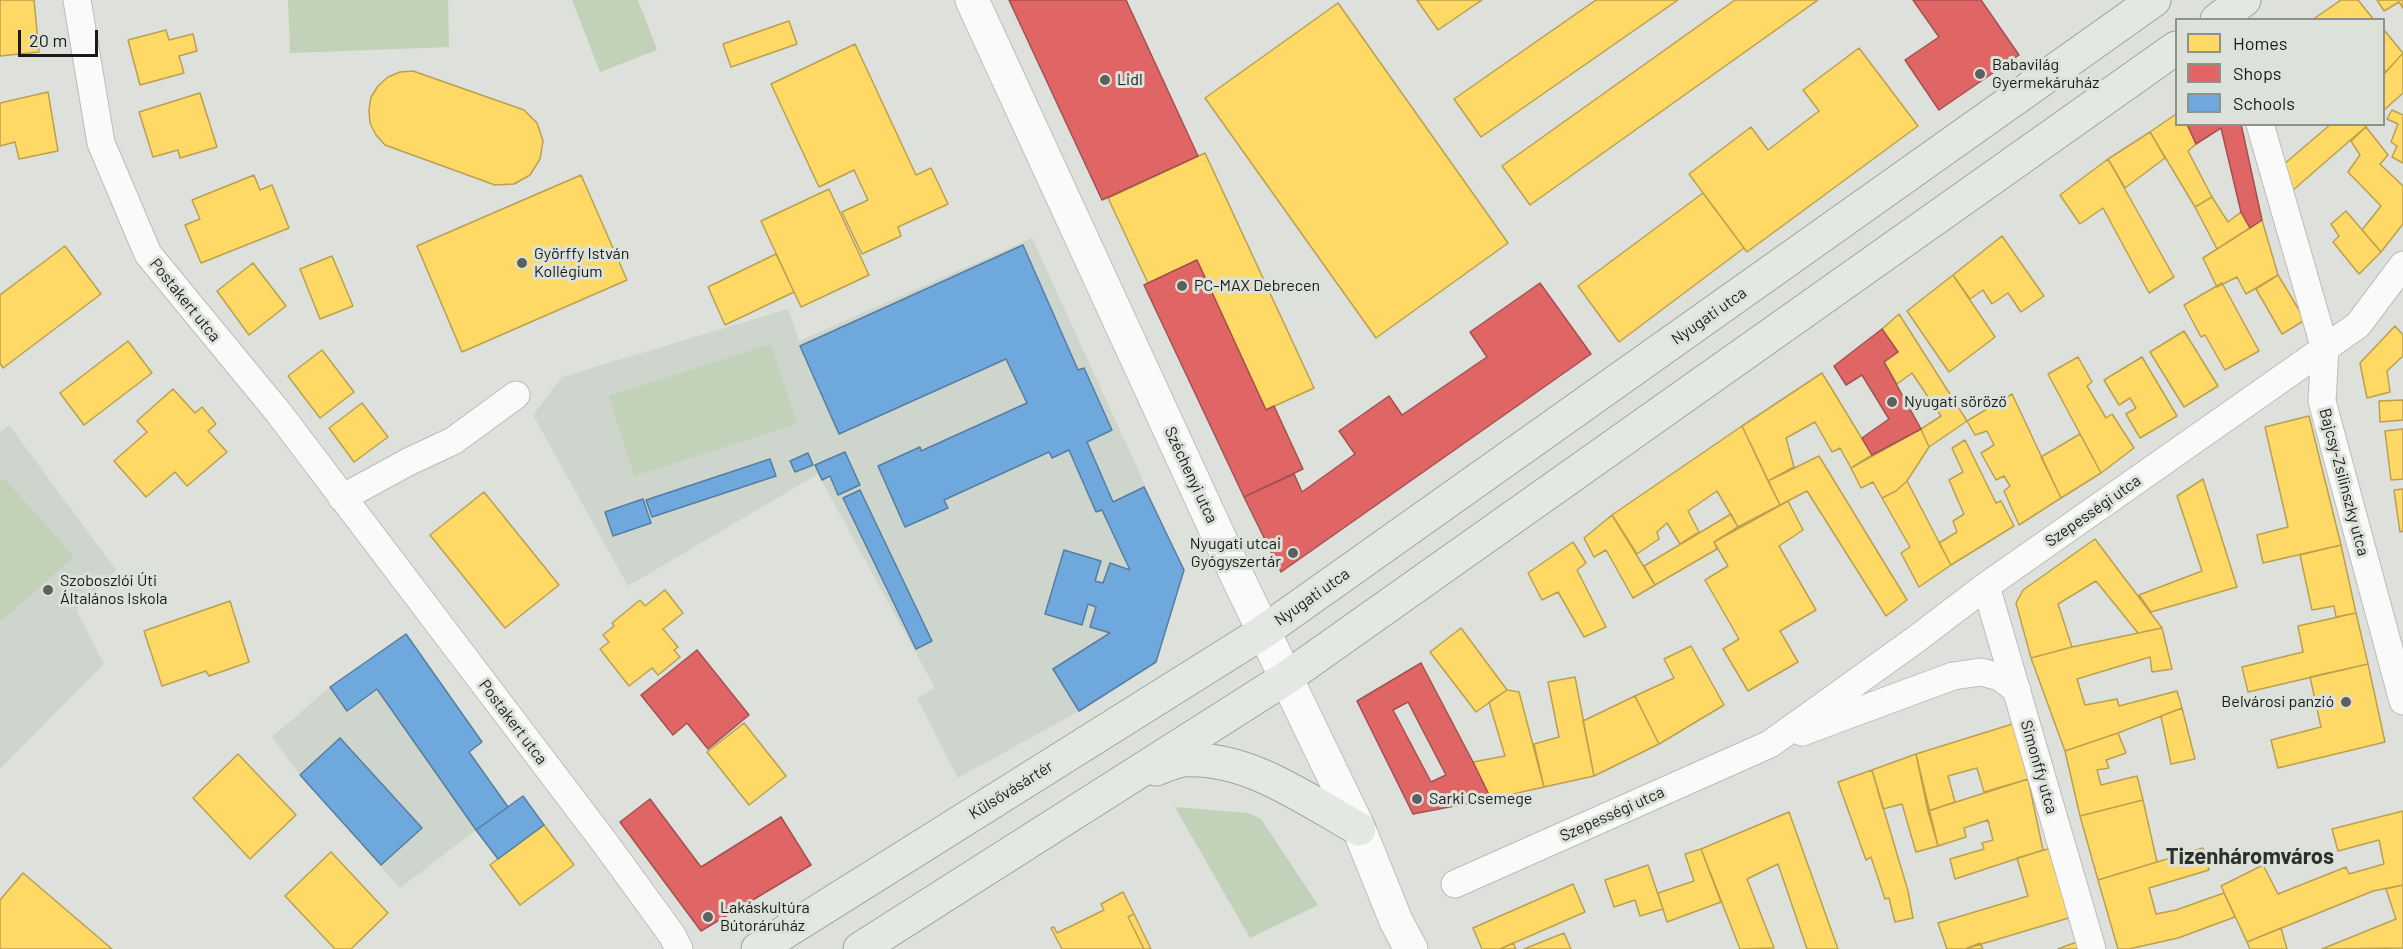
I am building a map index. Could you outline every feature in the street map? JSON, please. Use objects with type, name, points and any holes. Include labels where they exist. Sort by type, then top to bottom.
[{"type":"main road","name":"Nyugati utca","points":[[1263,632],[2154,0]]},
{"type":"main road","points":[[860,949],[1286,678],[2175,49]]},
{"type":"main road","name":"Külsővásártér","points":[[758,949],[1263,632]]},
{"type":"main road","points":[[1124,781],[1181,760],[1228,764],[1247,769],[1297,794],[1359,830]]},
{"type":"street","name":"Postakert utca","points":[[77,0],[101,143],[148,254],[278,412],[605,843],[672,935],[679,949]]},
{"type":"street","name":"Széchenyi utca","points":[[972,0],[1263,632],[1359,830],[1396,921],[1410,949]]},
{"type":"street","name":"Bajcsy-Zsilinszky utca","points":[[2260,126],[2325,350],[2322,401],[2403,701]]},
{"type":"street","name":"Szepességi utca","points":[[1770,744],[1986,586],[2325,350],[2358,325],[2403,265]]},
{"type":"street","points":[[342,498],[410,461],[453,441],[516,395]]},
{"type":"street","name":"Simonffy utca","points":[[1986,586],[2092,949]]},
{"type":"street","name":"Szepességi utca","points":[[1455,884],[1770,744],[1953,676],[1981,672],[2001,676],[2017,690]]},
{"type":"shaded area","points":[[1032,238],[1184,570],[1156,662],[1079,711],[958,778],[917,698],[935,688],[818,474],[628,586],[533,415],[562,377],[788,309],[799,341]]},
{"type":"shaded area","name":"Szoboszlói Úti Általános Iskola","points":[[9,425],[116,570],[76,610],[104,664],[0,769],[0,433]]},
{"type":"shaded area","points":[[406,634],[482,742],[469,752],[476,830],[400,888],[300,775],[272,737],[330,687]]},
{"type":"green space","points":[[288,0],[448,0],[449,47],[290,53]]},
{"type":"green space","points":[[572,0],[638,0],[657,50],[600,72]]},
{"type":"green space","points":[[771,344],[797,424],[634,476],[609,396]]},
{"type":"green space","points":[[4,478],[74,557],[0,622],[0,481]]},
{"type":"green space","points":[[1175,807],[1248,813],[1261,819],[1318,905],[1250,938]]},
{"type":"building: Homes","points":[[0,0],[34,0],[39,52],[0,56]]},
{"type":"building: Homes","points":[[1417,0],[1482,0],[1438,30]]},
{"type":"building: Homes","points":[[1596,0],[1678,0],[1481,137],[1454,99]]},
{"type":"building: Homes","points":[[1735,0],[1818,0],[1530,205],[1502,166]]},
{"type":"building: Homes","points":[[2341,0],[2358,0],[2372,18],[2315,18]]},
{"type":"building: Homes","points":[[2377,0],[2403,0],[2403,8],[2399,2],[2384,11]]},
{"type":"building: Homes","points":[[1338,3],[1508,243],[1376,338],[1205,98]]},
{"type":"building: Homes","points":[[789,21],[797,44],[731,67],[723,44]]},
{"type":"building: Homes","points":[[166,30],[169,40],[193,34],[197,51],[179,56],[184,73],[140,85],[128,40]]},
{"type":"building: Homes","points":[[2385,31],[2403,53],[2386,72],[2385,70]]},
{"type":"building: Homes","points":[[855,44],[916,175],[931,168],[948,204],[898,227],[901,236],[862,254],[842,212],[868,200],[854,170],[819,187],[771,84]]},
{"type":"building: Homes","points":[[1859,48],[1918,126],[1747,252],[1689,174],[1751,127],[1768,150],[1819,111],[1803,90]]},
{"type":"building: Homes","points":[[2403,53],[2403,93],[2385,109],[2385,73]]},
{"type":"building: Homes","points":[[413,71],[524,110],[537,123],[543,141],[540,159],[530,175],[514,184],[495,185],[385,145],[376,135],[370,123],[371,97],[388,77],[400,72]]},
{"type":"building: Homes","points":[[48,92],[58,151],[19,159],[15,142],[0,146],[0,103]]},
{"type":"building: Homes","points":[[200,93],[217,147],[180,158],[178,150],[153,157],[139,112]]},
{"type":"building: Homes","points":[[2392,110],[2403,115],[2403,163],[2392,157],[2397,146],[2391,142],[2398,124],[2387,119]]},
{"type":"building: Homes","points":[[2175,115],[2175,126],[2188,126],[2196,144],[2188,151],[2212,197],[2195,207],[2150,132]]},
{"type":"building: Homes","points":[[2329,126],[2367,126],[2292,191],[2283,165]]},
{"type":"building: Homes","points":[[2366,127],[2388,155],[2380,164],[2403,186],[2403,224],[2381,252],[2362,230],[2381,206],[2348,172],[2360,155],[2351,141]]},
{"type":"building: Homes","points":[[2150,132],[2165,158],[2125,188],[2108,159]]},
{"type":"building: Homes","points":[[1205,153],[1314,388],[1266,410],[1197,260],[1148,283],[1108,198]]},
{"type":"building: Homes","points":[[2108,159],[2174,277],[2149,293],[2103,208],[2080,224],[2060,195]]},
{"type":"building: Homes","points":[[254,175],[260,190],[272,185],[289,228],[201,263],[185,225],[200,219],[192,200]]},
{"type":"building: Homes","name":"Györffy István Kollégium","points":[[581,175],[627,280],[462,352],[417,246]]},
{"type":"building: Homes","points":[[829,189],[869,275],[801,307],[761,221]]},
{"type":"building: Homes","points":[[1703,193],[1744,248],[1619,342],[1578,286]]},
{"type":"building: Homes","points":[[2212,197],[2228,222],[2241,212],[2250,228],[2217,249],[2195,207]]},
{"type":"building: Homes","points":[[2346,211],[2381,252],[2359,274],[2333,242],[2339,236],[2331,224]]},
{"type":"building: Homes","points":[[2262,220],[2278,275],[2246,294],[2237,277],[2217,287],[2203,258]]},
{"type":"building: Homes","points":[[2002,236],[2044,296],[2021,312],[2008,293],[1992,304],[1983,290],[1970,299],[1953,275]]},
{"type":"building: Homes","points":[[65,246],[101,294],[3,368],[0,363],[0,295]]},
{"type":"building: Homes","points":[[776,254],[794,292],[725,325],[708,287]]},
{"type":"building: Homes","points":[[332,256],[353,306],[320,319],[300,269]]},
{"type":"building: Homes","points":[[253,263],[286,306],[249,335],[217,291]]},
{"type":"building: Homes","points":[[1953,275],[1995,337],[1949,372],[1907,311]]},
{"type":"building: Homes","points":[[2278,275],[2305,320],[2282,334],[2256,289]]},
{"type":"building: Homes","points":[[2222,283],[2259,351],[2225,370],[2205,335],[2201,337],[2184,305]]},
{"type":"building: Homes","points":[[1899,314],[1967,421],[1929,447],[1921,429],[1941,416],[1912,373],[1897,384],[1884,362],[1898,352],[1882,329]]},
{"type":"building: Homes","points":[[2395,326],[2403,335],[2403,356],[2387,371],[2390,392],[2367,398],[2360,363]]},
{"type":"building: Homes","points":[[2184,331],[2218,386],[2184,407],[2150,352]]},
{"type":"building: Homes","points":[[128,341],[152,373],[84,425],[60,393]]},
{"type":"building: Homes","points":[[322,350],[354,392],[320,418],[288,376]]},
{"type":"building: Homes","points":[[2078,357],[2092,382],[2087,386],[2106,418],[2112,414],[2134,448],[2101,473],[2048,374]]},
{"type":"building: Homes","points":[[2142,357],[2177,416],[2140,438],[2126,414],[2136,408],[2130,398],[2119,405],[2104,380]]},
{"type":"building: Homes","points":[[1822,373],[1872,455],[1851,468],[1840,448],[1832,452],[1815,422],[1786,438],[1794,467],[1768,481],[1742,426]]},
{"type":"building: Homes","points":[[173,389],[195,413],[202,407],[216,424],[208,431],[227,452],[187,486],[175,472],[146,497],[114,461],[147,432],[137,421]]},
{"type":"building: Homes","points":[[2012,394],[2061,498],[2019,525],[2004,491],[2010,486],[2004,476],[1996,480],[1981,453],[1994,445],[1987,431],[1975,435],[1967,421]]},
{"type":"building: Homes","points":[[2403,400],[2403,420],[2380,422],[2379,401]]},
{"type":"building: Homes","points":[[362,403],[388,437],[354,462],[329,428]]},
{"type":"building: Homes","points":[[2309,416],[2341,545],[2263,563],[2257,535],[2288,527],[2265,427]]},
{"type":"building: Homes","points":[[1742,426],[1780,505],[1738,527],[1717,491],[1688,511],[1699,532],[1680,544],[1667,523],[1657,532],[1659,539],[1637,554],[1612,515]]},
{"type":"building: Homes","points":[[1921,429],[1929,447],[1907,481],[1896,491],[1882,498],[1873,482],[1861,488],[1851,468]]},
{"type":"building: Homes","points":[[2403,429],[2403,479],[2391,480],[2385,431]]},
{"type":"building: Homes","points":[[2080,434],[2101,473],[2061,498],[2041,457]]},
{"type":"building: Homes","points":[[1965,440],[1996,503],[2001,501],[2014,526],[1951,565],[1939,543],[1957,532],[1953,521],[1964,514],[1949,480],[1963,472],[1952,448]]},
{"type":"building: Homes","points":[[1819,456],[1907,600],[1886,616],[1807,491],[1780,505],[1768,481]]},
{"type":"building: Homes","points":[[2203,479],[2237,587],[2151,612],[2139,595],[2202,571],[2177,496]]},
{"type":"building: Homes","points":[[1907,481],[1951,565],[1919,587],[1901,553],[1910,547],[1882,498],[1896,491]]},
{"type":"building: Homes","points":[[2403,489],[2403,531],[2400,532],[2394,490]]},
{"type":"building: Homes","points":[[484,492],[559,585],[505,628],[430,535]]},
{"type":"building: Homes","points":[[1788,501],[1803,530],[1779,546],[1816,610],[1780,631],[1798,662],[1748,691],[1723,649],[1739,639],[1705,580],[1728,566],[1714,542]]},
{"type":"building: Homes","points":[[1731,514],[1738,527],[1714,542],[1717,549],[1655,585],[1644,566]]},
{"type":"building: Homes","points":[[1612,515],[1655,585],[1633,598],[1606,550],[1594,557],[1584,538]]},
{"type":"building: Homes","points":[[2095,539],[2162,628],[2138,633],[2096,581],[2058,604],[2072,647],[2031,658],[2016,603],[2023,590]]},
{"type":"building: Homes","points":[[1573,542],[1586,563],[1577,570],[1606,627],[1584,637],[1558,592],[1542,600],[1528,573]]},
{"type":"building: Homes","points":[[2341,545],[2356,613],[2336,617],[2334,606],[2312,610],[2300,555]]},
{"type":"building: Homes","points":[[665,590],[683,613],[663,629],[678,647],[674,650],[680,657],[658,675],[652,668],[629,686],[600,649],[609,642],[603,635],[614,626],[612,623],[640,600],[645,606]]},
{"type":"building: Homes","points":[[230,601],[249,662],[209,676],[206,671],[162,686],[144,631]]},
{"type":"building: Homes","points":[[2356,613],[2368,664],[2248,692],[2242,667],[2303,652],[2298,626]]},
{"type":"building: Homes","points":[[1461,628],[1507,690],[1476,712],[1430,652]]},
{"type":"building: Homes","points":[[2162,628],[2172,669],[2152,672],[2150,657],[2077,679],[2085,705],[2117,699],[2119,706],[2177,691],[2182,708],[2065,751],[2031,658]]},
{"type":"building: Homes","points":[[1691,646],[1724,705],[1659,744],[1635,696],[1674,678],[1664,659]]},
{"type":"building: Homes","name":"Belvárosi panzió","points":[[2368,664],[2385,742],[2278,768],[2271,740],[2321,727],[2310,677]]},
{"type":"building: Homes","points":[[1575,677],[1594,776],[1544,787],[1534,744],[1559,737],[1548,682]]},
{"type":"building: Homes","points":[[1507,690],[1519,692],[1544,787],[1491,799],[1473,762],[1505,756],[1489,702]]},
{"type":"building: Homes","points":[[1635,696],[1659,744],[1594,776],[1583,721]]},
{"type":"building: Homes","points":[[2182,708],[2195,759],[2171,764],[2161,716]]},
{"type":"building: Homes","points":[[2019,722],[2035,777],[1984,792],[1977,768],[1948,776],[1955,802],[1928,811],[1916,754]]},
{"type":"building: Homes","points":[[744,723],[786,776],[749,805],[707,752]]},
{"type":"building: Homes","points":[[2118,733],[2126,753],[2106,760],[2109,768],[2097,770],[2101,785],[2137,776],[2143,800],[2080,816],[2065,751]]},
{"type":"building: Homes","points":[[238,754],[296,815],[250,859],[193,798]]},
{"type":"building: Homes","points":[[1916,754],[1938,846],[1916,852],[1902,804],[1883,809],[1872,770]]},
{"type":"building: Homes","points":[[1872,770],[1908,891],[1913,918],[1895,922],[1889,898],[1885,899],[1871,857],[1866,860],[1838,782]]},
{"type":"building: Homes","points":[[2028,779],[2043,850],[1955,879],[1950,859],[1984,849],[1982,843],[1993,840],[1988,820],[1964,828],[1966,837],[1938,846],[1928,811]]},
{"type":"building: Homes","points":[[2143,800],[2157,862],[2098,880],[2080,816]]},
{"type":"building: Homes","points":[[2403,811],[2403,885],[2373,891],[2247,942],[2221,886],[2263,865],[2278,894],[2346,867],[2349,874],[2384,864],[2379,840],[2338,851],[2332,829]]},
{"type":"building: Homes","points":[[1789,812],[1838,949],[1807,949],[1778,864],[1747,879],[1774,948],[1740,949],[1701,849]]},
{"type":"building: Homes","points":[[544,825],[574,865],[520,905],[490,865]]},
{"type":"building: Homes","points":[[2051,848],[2072,917],[1965,949],[1947,949],[1938,923],[2028,896],[2017,858]]},
{"type":"building: Homes","points":[[2203,848],[2209,870],[2149,888],[2156,914],[2176,910],[2224,893],[2235,917],[2178,938],[2129,949],[2118,949],[2098,880]]},
{"type":"building: Homes","points":[[1701,849],[1721,902],[1667,922],[1658,893],[1694,881],[1685,854]]},
{"type":"building: Homes","points":[[331,852],[388,913],[351,949],[335,949],[285,896]]},
{"type":"building: Homes","points":[[1648,865],[1663,909],[1640,916],[1635,900],[1614,907],[1605,880]]},
{"type":"building: Homes","points":[[23,873],[112,949],[0,949],[0,900]]},
{"type":"building: Homes","points":[[1573,884],[1585,912],[1500,949],[1482,949],[1473,928]]},
{"type":"building: Homes","points":[[2403,885],[2403,948],[2322,949],[2396,919],[2386,889]]},
{"type":"building: Homes","points":[[1123,892],[1134,914],[1128,917],[1144,949],[1062,949],[1051,928],[1054,927],[1057,933],[1104,910],[1101,904]]},
{"type":"building: Homes","points":[[1134,914],[1151,949],[1144,949],[1128,917]]},
{"type":"building: Homes","points":[[2281,928],[2287,949],[2250,949],[2247,942]]},
{"type":"building: Homes","points":[[1564,933],[1571,949],[1524,949]]},
{"type":"building: Homes","points":[[2082,940],[2084,949],[2058,949]]},
{"type":"building: Homes","points":[[1513,943],[1516,949],[1500,949]]},
{"type":"building: Homes","points":[[1980,943],[1983,949],[1965,949]]},
{"type":"building: Shops","name":"Lidl","points":[[1009,0],[1126,0],[1198,156],[1102,200]]},
{"type":"building: Shops","points":[[1913,0],[1981,0],[2019,55],[1939,110],[1905,60],[1939,37]]},
{"type":"building: Shops","points":[[2188,126],[2241,126],[2262,220],[2250,228],[2241,212],[2221,128],[2196,144]]},
{"type":"building: Shops","points":[[1197,260],[1266,410],[1274,406],[1303,469],[1244,497],[1144,285]]},
{"type":"building: Shops","points":[[1540,283],[1591,354],[1281,572],[1244,497],[1294,474],[1302,492],[1355,454],[1339,431],[1389,396],[1402,415],[1487,357],[1470,332]]},
{"type":"building: Shops","name":"Nyugati söröző","points":[[1882,329],[1898,352],[1884,362],[1921,429],[1872,455],[1862,438],[1889,419],[1862,375],[1846,385],[1834,366]]},
{"type":"building: Shops","points":[[697,650],[749,715],[708,749],[687,723],[673,735],[641,695]]},
{"type":"building: Shops","points":[[1421,663],[1491,799],[1413,814],[1357,701]],"holes":[[[1408,702],[1446,775],[1431,782],[1393,710]]]},
{"type":"building: Shops","points":[[650,799],[701,867],[781,817],[811,865],[701,931],[620,822]]},
{"type":"building: Schools","points":[[1023,245],[1078,370],[1084,368],[1112,430],[1087,442],[1113,502],[1144,487],[1184,570],[1156,662],[1079,711],[1053,669],[1110,633],[1090,627],[1096,607],[1088,604],[1082,625],[1045,614],[1064,550],[1101,561],[1095,581],[1103,583],[1110,563],[1130,570],[1102,510],[1096,512],[1069,450],[1052,458],[1049,452],[944,500],[948,508],[905,527],[878,466],[920,447],[921,451],[1027,403],[1006,359],[839,434],[800,346]]},
{"type":"building: Schools","points":[[845,452],[860,485],[838,495],[830,476],[822,480],[815,465]]},
{"type":"building: Schools","points":[[808,453],[813,465],[795,472],[790,461]]},
{"type":"building: Schools","points":[[770,459],[776,476],[652,517],[646,500]]},
{"type":"building: Schools","points":[[860,490],[932,641],[916,649],[843,498]]},
{"type":"building: Schools","points":[[643,499],[651,523],[613,536],[605,512]]},
{"type":"building: Schools","points":[[406,634],[482,742],[469,752],[508,807],[476,830],[377,689],[347,711],[330,687]]},
{"type":"building: Schools","points":[[340,738],[422,828],[381,865],[300,775]]},
{"type":"building: Schools","points":[[523,796],[544,825],[498,859],[476,830]]},
{"type":"place","name":"Babavilág Gyermekáruház","points":[[1980,74]]},
{"type":"place","name":"Lidl","points":[[1105,80]]},
{"type":"place","name":"Györffy István Kollégium","points":[[522,263]]},
{"type":"place","name":"PC-MAX Debrecen","points":[[1182,286]]},
{"type":"place","name":"Nyugati söröző","points":[[1892,402]]},
{"type":"place","name":"Nyugati utcai Gyógyszertár","points":[[1293,553]]},
{"type":"place","name":"Szoboszlói Úti Általános Iskola","points":[[48,590]]},
{"type":"place","name":"Belvárosi panzió","points":[[2346,702]]},
{"type":"place","name":"Sarki Csemege","points":[[1417,799]]},
{"type":"place","name":"Lakáskultúra Bútoráruház","points":[[708,917]]},
{"type":"district","name":"Tizenháromváros","points":[[2250,857]]}]
